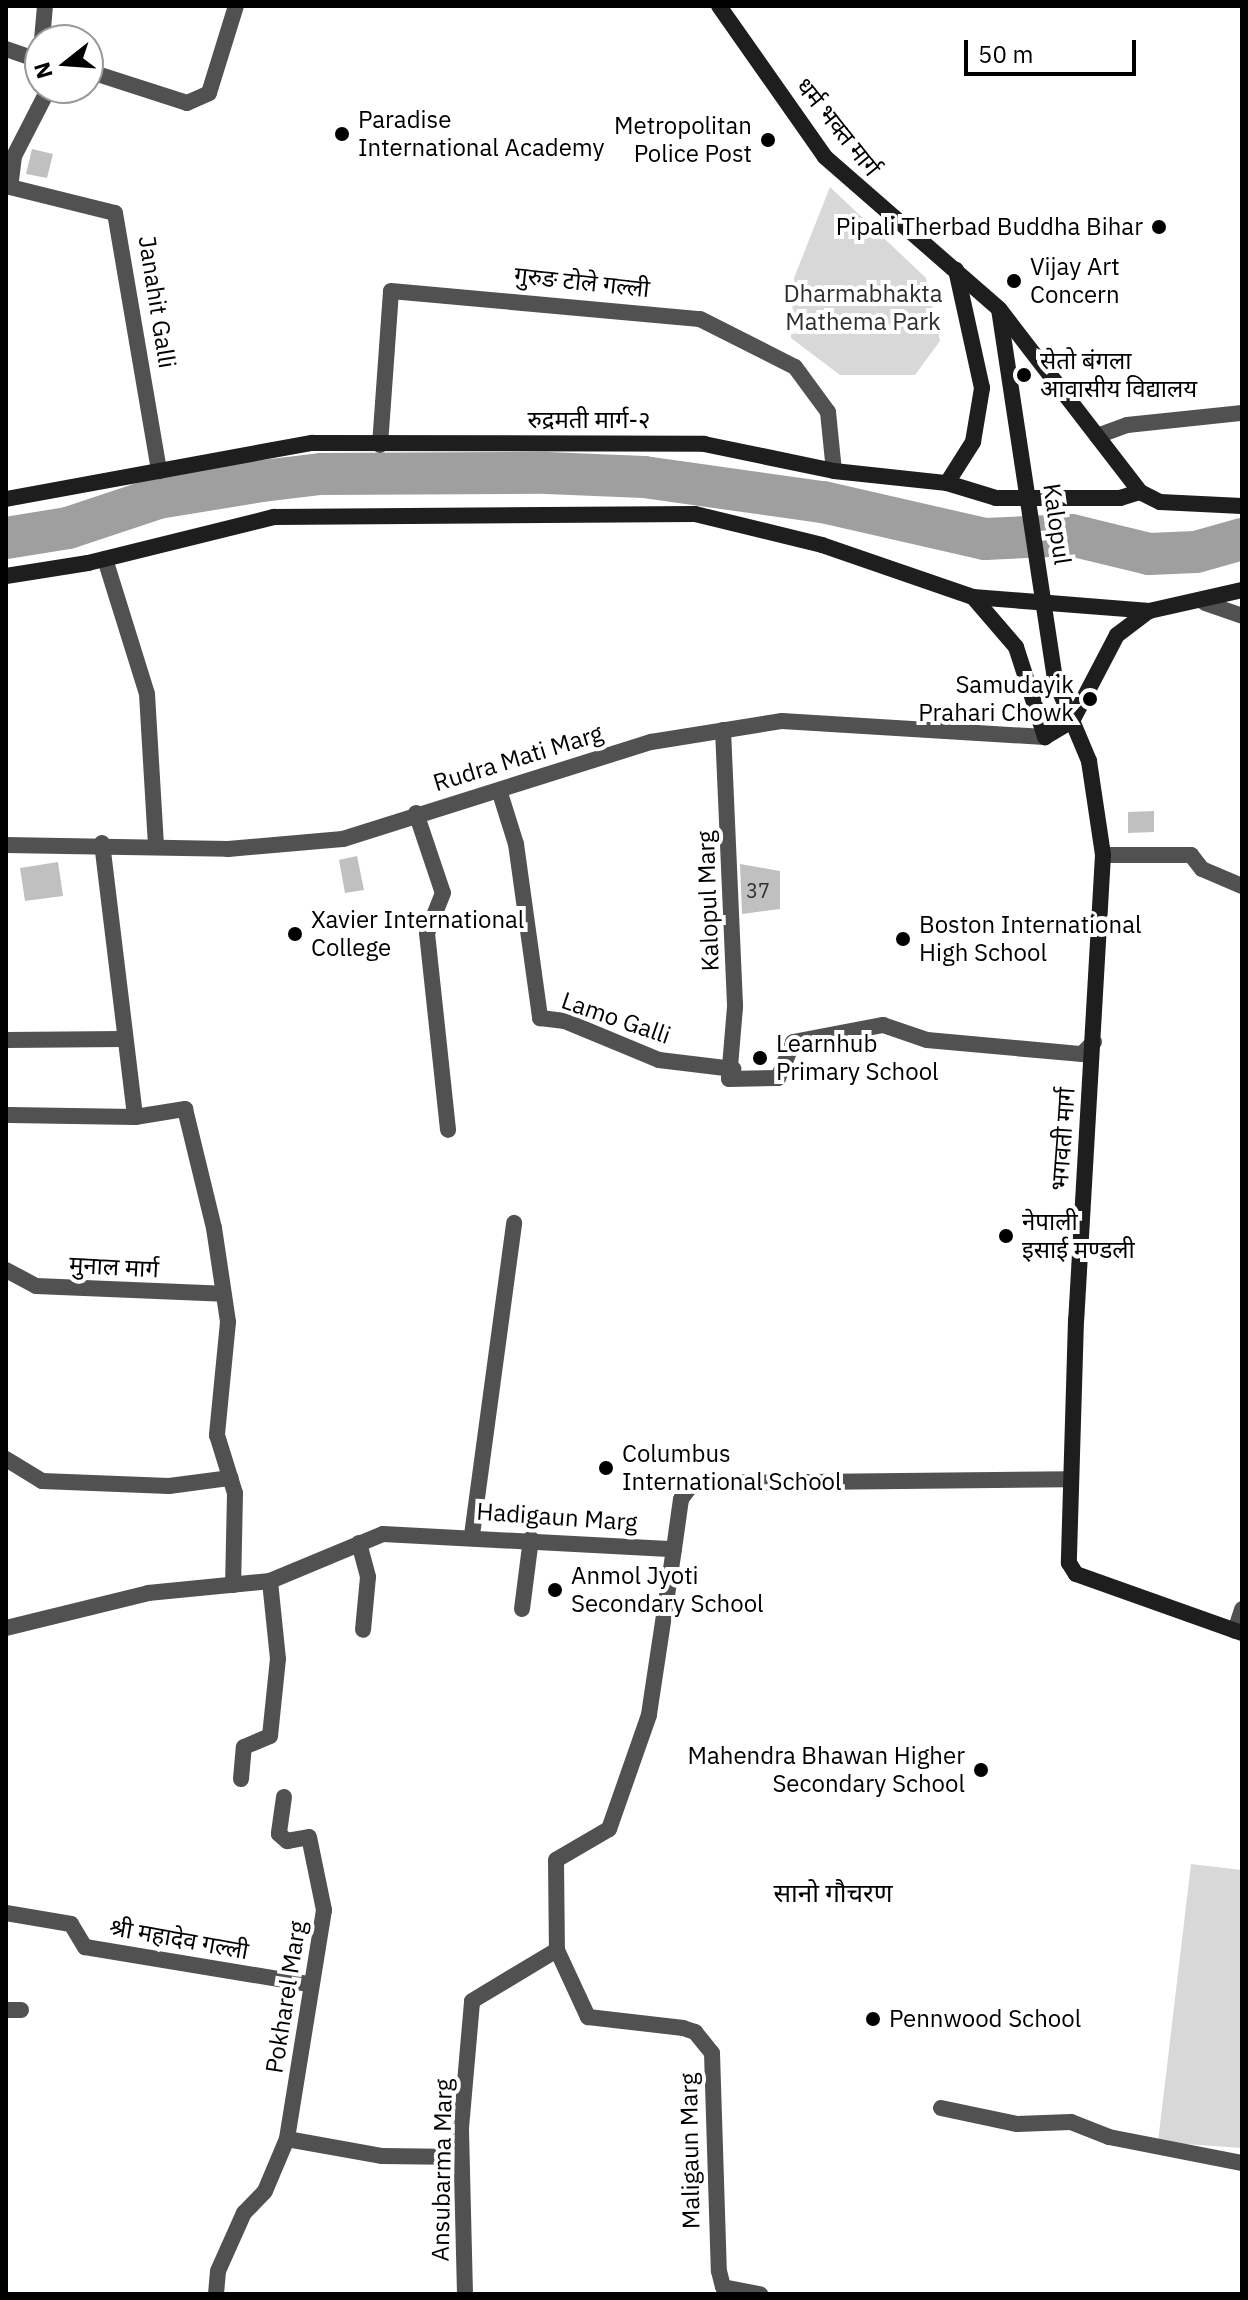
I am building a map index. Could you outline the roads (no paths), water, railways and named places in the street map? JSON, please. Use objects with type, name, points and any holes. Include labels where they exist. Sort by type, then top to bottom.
[{"type":"street","points":[[104,76],[187,103],[209,93],[236,6]]},
{"type":"street","name":"धर्म भक्त मार्ग","points":[[719,6],[825,157],[866,199],[955,268],[999,309],[1140,492]]},
{"type":"street","name":"Janahit Galli","points":[[41,104],[14,156],[10,187],[115,213],[159,471]]},
{"type":"street","points":[[947,483],[973,442],[982,388],[955,268]]},
{"type":"street","name":"गुरुङ टोले गल्ली","points":[[380,445],[391,291],[581,303],[700,319],[795,367],[828,412],[834,471]]},
{"type":"street","name":"Kalopul","points":[[999,309],[1055,680]]},
{"type":"street","points":[[1097,436],[1127,425],[1242,413]]},
{"type":"street","name":"रुद्रमती मार्ग-२","points":[[6,499],[312,443],[704,444],[834,471],[947,483],[996,498],[1120,498],[1140,492]]},
{"type":"street","points":[[1140,492],[1160,502],[1242,506]]},
{"type":"street","points":[[6,576],[105,559],[274,517],[655,512],[695,514],[822,545],[973,597],[1149,611],[1205,603],[1242,590]]},
{"type":"street","points":[[105,559],[147,694],[156,844]]},
{"type":"street","points":[[973,597],[1016,647],[1045,737],[1072,721],[1117,635],[1149,611]]},
{"type":"street","points":[[1205,603],[1242,616]]},
{"type":"street","name":"भगवती मार्ग","points":[[1055,680],[1089,761],[1103,855],[1069,1479],[1069,1563],[1076,1574],[1239,1632]]},
{"type":"street","name":"Rudra Mati Marg","points":[[6,845],[102,843],[228,849],[343,839],[416,813],[500,793],[651,742],[782,721],[1045,737]]},
{"type":"street","name":"Kalopul Marg","points":[[723,730],[733,1069]]},
{"type":"street","name":"Lamo Galli","points":[[500,793],[516,844],[540,1018],[565,1021],[659,1060],[733,1069],[729,1079],[778,1078],[793,1042],[883,1025],[927,1040],[1082,1054],[1094,1042]]},
{"type":"street","points":[[416,813],[443,893],[427,933],[448,1130]]},
{"type":"street","points":[[102,843],[123,1039],[135,1117]]},
{"type":"street","points":[[1103,855],[1191,855],[1202,869],[1242,886]]},
{"type":"street","points":[[6,1040],[123,1039]]},
{"type":"street","points":[[9,1115],[135,1117],[185,1109],[228,1322],[217,1435],[230,1478],[233,1585]]},
{"type":"street","points":[[472,1535],[514,1223]]},
{"type":"street","name":"मुनाल मार्ग","points":[[6,1270],[36,1286],[223,1294]]},
{"type":"street","points":[[6,1459],[42,1481],[169,1486],[230,1478]]},
{"type":"street","points":[[674,1549],[681,1499],[690,1487],[703,1483],[1069,1479]]},
{"type":"street","name":"Hadigaun Marg","points":[[6,1628],[148,1593],[270,1581],[383,1534],[472,1535],[674,1549]]},
{"type":"street","points":[[522,1609],[531,1539]]},
{"type":"street","points":[[359,1543],[368,1577],[363,1630]]},
{"type":"street","name":"Maligaun Marg","points":[[674,1549],[649,1715],[609,1829],[556,1860],[557,1950],[588,2017],[683,2028],[695,2032],[712,2053],[714,2233],[723,2290],[760,2294]]},
{"type":"street","points":[[241,1779],[244,1747],[270,1736],[278,1659],[270,1581]]},
{"type":"street","points":[[1239,1632],[1242,1609]]},
{"type":"street","name":"Pokharel Marg","points":[[216,2294],[218,2271],[244,2213],[265,2191],[287,2139],[309,1984],[324,1910],[309,1837],[287,1841],[279,1834],[284,1797]]},
{"type":"street","name":"श्री महादेव गल्ली","points":[[6,1913],[71,1924],[85,1947],[309,1984]]},
{"type":"street","name":"Ansubarma Marg","points":[[465,2294],[461,2157],[472,2001],[557,1950]]},
{"type":"street","points":[[941,2108],[1017,2124],[1071,2122],[1109,2137],[1242,2163]]},
{"type":"street","points":[[287,2139],[382,2156],[461,2157]]},
{"type":"waterway","points":[[6,538],[68,528],[158,498],[262,481],[321,474],[547,473],[644,477],[823,502],[985,539],[1071,535],[1149,554],[1196,552],[1242,539]]},
{"type":"place","name":"Paradise International Academy","points":[[342,134]]},
{"type":"place","name":"Metropolitan Police Post","points":[[768,140]]},
{"type":"place","name":"Pipali Therbad Buddha Bihar","points":[[1159,227]]},
{"type":"place","name":"Vijay Art Concern","points":[[1014,281]]},
{"type":"place","name":"सेतो बंगला आवासीय विद्यालय","points":[[1024,375]]},
{"type":"place","name":"Samudayik Prahari Chowk","points":[[1090,699]]},
{"type":"place","name":"Xavier International College","points":[[295,934]]},
{"type":"place","name":"Boston International High School","points":[[903,939]]},
{"type":"place","name":"Learnhub Primary School","points":[[760,1058]]},
{"type":"place","name":"नेपाली इसाई मण्डली","points":[[1006,1236]]},
{"type":"place","name":"Columbus International School","points":[[606,1468]]},
{"type":"place","name":"Anmol Jyoti Secondary School","points":[[555,1590]]},
{"type":"place","name":"Mahendra Bhawan Higher Secondary School","points":[[981,1770]]},
{"type":"place","name":"Pennwood School","points":[[873,2019]]},
{"type":"district","name":"सानो गौचरण","points":[[833,1893]]},
{"type":"park label","name":"Dharmabhakta Mathema Park","points":[[863,308]]}]
